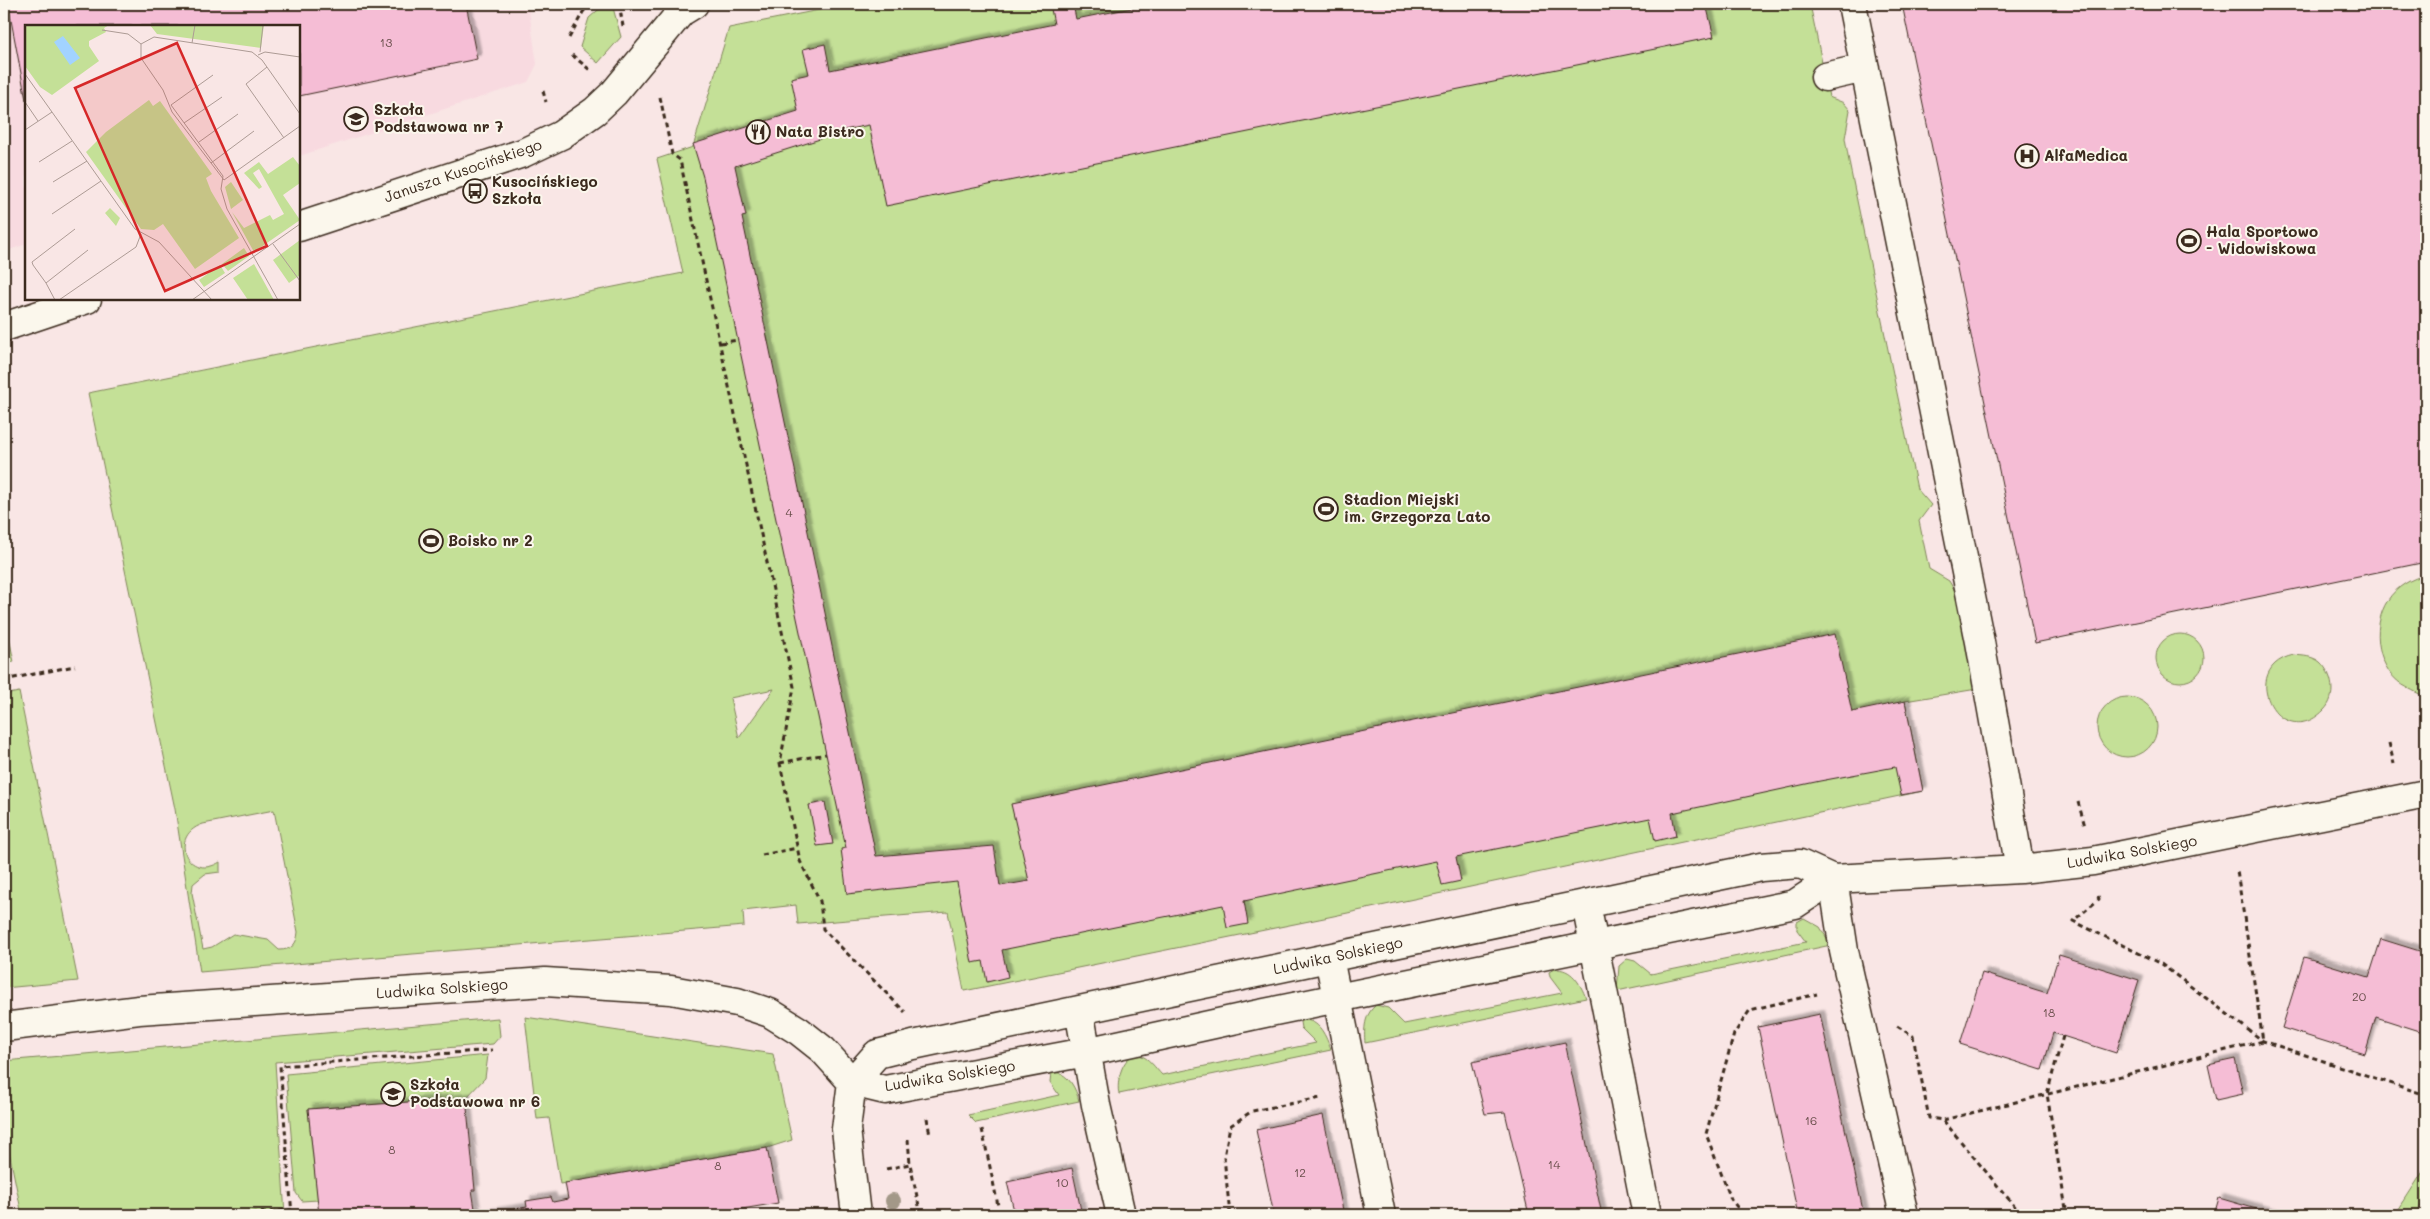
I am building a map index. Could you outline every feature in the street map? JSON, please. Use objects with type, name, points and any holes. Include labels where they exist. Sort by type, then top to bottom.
[{"type":"street","points":[[1852,4],[1980,642],[2020,869]]},
{"type":"street","name":"Janusza Kusocińskiego","points":[[300,227],[523,153],[561,135],[595,111],[614,93],[682,6]]},
{"type":"street","points":[[1826,77],[1865,68]]},
{"type":"street","points":[[4,327],[84,300]]},
{"type":"street","name":"Ludwika Solskiego","points":[[852,1082],[876,1054],[1761,867],[1800,864],[1833,879],[2020,869],[2093,861],[2426,794]]},
{"type":"street","points":[[1833,879],[1844,951],[1904,1215]]},
{"type":"street","name":"Ludwika Solskiego","points":[[4,1027],[139,1010],[546,982],[577,982],[671,990],[737,1002],[770,1013],[799,1031],[823,1050],[852,1082],[886,1090],[1086,1052],[1255,1015],[1338,1000],[1795,904],[1833,879]]},
{"type":"street","points":[[1586,904],[1647,1215]]},
{"type":"street","points":[[1329,958],[1381,1215]]},
{"type":"street","points":[[1079,1010],[1086,1052],[1121,1215]]},
{"type":"street","points":[[852,1082],[846,1129],[856,1215]]},
{"type":"path","points":[[569,38],[583,12],[591,4]]},
{"type":"path","points":[[572,55],[596,75]]},
{"type":"path","points":[[660,97],[672,154],[680,160],[794,687],[780,763],[800,862],[820,902],[823,929],[908,1014]]},
{"type":"path","points":[[721,343],[737,340]]},
{"type":"path","points":[[4,680],[75,666]]},
{"type":"path","points":[[2390,743],[2395,767]]},
{"type":"path","points":[[780,763],[826,754]]},
{"type":"path","points":[[2078,802],[2085,830]]},
{"type":"path","points":[[762,855],[797,848]]},
{"type":"path","points":[[2237,870],[2263,1040]]},
{"type":"path","points":[[2098,899],[2073,921],[2161,964],[2263,1040],[2426,1095]]},
{"type":"path","points":[[1743,1215],[1731,1199],[1706,1134],[1734,1034],[1750,1010],[1825,992]]},
{"type":"path","points":[[1889,1022],[1913,1036],[1929,1118],[1943,1120],[2263,1040]]},
{"type":"path","points":[[2063,1036],[2047,1094],[2067,1215]]},
{"type":"path","points":[[292,1215],[280,1066],[492,1050]]},
{"type":"path","points":[[1230,1215],[1224,1158],[1230,1126],[1252,1110],[1325,1098]]},
{"type":"path","points":[[1943,1120],[2022,1215]]},
{"type":"path","points":[[982,1129],[1000,1215]]},
{"type":"path","points":[[908,1139],[910,1164],[921,1215]]},
{"type":"path","points":[[881,1170],[910,1164]]},
{"type":"path","points":[[226,1215],[292,1210]]},
{"type":"shaded area","name":"Szkoła Podstawowa nr 7","points":[[4,4],[528,4],[537,64],[528,82],[300,156],[300,25],[25,25],[25,244],[4,252]]},
{"type":"green space","points":[[605,4],[612,4],[621,37],[598,63],[580,47],[589,18]]},
{"type":"green space","name":"Stadion Miejski im. Grzegorza Lato","points":[[849,4],[1810,4],[1829,97],[1844,103],[1850,110],[1845,138],[1850,167],[1917,489],[1931,505],[1919,521],[1929,569],[1949,581],[1959,598],[1977,689],[1905,701],[1923,791],[1324,918],[964,991],[948,912],[798,924],[796,905],[743,911],[744,926],[200,972],[175,809],[88,393],[683,273],[657,159],[693,147],[729,28]],"holes":[[[774,689],[739,738],[730,698]],[[274,810],[298,932],[295,943],[287,949],[279,950],[268,940],[233,934],[212,947],[203,949],[192,893],[193,884],[205,874],[220,872],[220,862],[209,867],[199,866],[191,862],[186,855],[184,847],[186,838],[192,830],[203,824]]]},
{"type":"green space","points":[[2426,575],[2426,696],[2408,688],[2389,672],[2383,661],[2378,636],[2382,611],[2391,595],[2415,578]]},
{"type":"green space","points":[[4,612],[14,662],[4,664]]},
{"type":"green space","points":[[2180,634],[2189,636],[2197,641],[2202,649],[2204,658],[2202,667],[2197,675],[2189,680],[2180,682],[2171,680],[2163,675],[2158,667],[2156,658],[2158,649],[2163,641],[2171,636]]},
{"type":"green space","points":[[2294,655],[2308,657],[2320,662],[2328,673],[2332,686],[2331,699],[2328,705],[2308,721],[2292,722],[2280,716],[2270,704],[2266,690],[2268,675],[2277,663]]},
{"type":"green space","points":[[19,692],[78,981],[4,988],[4,695]]},
{"type":"green space","points":[[2127,697],[2144,702],[2152,710],[2157,727],[2152,744],[2144,752],[2127,757],[2110,752],[2102,744],[2097,727],[2102,710],[2110,702]]},
{"type":"green space","points":[[1804,918],[1820,927],[1831,945],[1617,991],[1619,966],[1627,959],[1635,961],[1651,974],[1806,942],[1797,930],[1797,922]]},
{"type":"green space","points":[[1554,969],[1566,971],[1574,977],[1586,998],[1365,1043],[1367,1018],[1376,1005],[1388,1008],[1404,1024],[1562,993],[1550,977],[1549,972]]},
{"type":"green space","points":[[525,1017],[773,1054],[792,1140],[767,1148],[560,1184],[549,1118],[537,1119]]},
{"type":"green space","points":[[498,1018],[500,1036],[493,1044],[275,1062],[285,1215],[22,1215],[4,1127],[4,1061]]},
{"type":"green space","points":[[1308,1020],[1318,1026],[1331,1050],[1119,1094],[1118,1083],[1121,1070],[1132,1056],[1142,1056],[1152,1063],[1162,1075],[1316,1043],[1301,1028],[1300,1022]]},
{"type":"green space","points":[[488,1055],[485,1078],[466,1098],[308,1109],[318,1200],[302,1201],[296,1193],[286,1074]]},
{"type":"green space","points":[[1055,1072],[1068,1079],[1074,1087],[1079,1101],[976,1123],[968,1115],[1059,1095],[1050,1082],[1051,1073]]},
{"type":"green space","points":[[2426,1167],[2426,1198],[2415,1215],[2395,1215]]},
{"type":"building","points":[[8,4],[466,4],[477,59],[300,96],[300,25],[25,25],[25,95]]},
{"type":"building","points":[[1050,4],[1073,4],[1076,19],[1152,4],[1706,4],[1714,37],[886,206],[869,125],[820,135],[820,139],[735,166],[746,216],[742,217],[876,856],[994,846],[1000,886],[1029,881],[1011,804],[1835,634],[1852,712],[1905,701],[1923,791],[1901,795],[1895,767],[1820,781],[1672,813],[1676,836],[1655,841],[1650,818],[1456,857],[1461,881],[1442,885],[1436,861],[1244,901],[1248,924],[1227,928],[1223,905],[1002,950],[1008,977],[987,982],[983,961],[972,963],[957,882],[847,894],[841,849],[846,848],[703,177],[693,144],[798,111],[791,78],[809,74],[803,49],[825,44],[830,70],[1054,24]]},
{"type":"building","name":"Hala Sportowo - Widowiskowa","points":[[1902,4],[2426,4],[2426,562],[2035,643]]},
{"type":"building","points":[[825,802],[833,844],[817,846],[809,805]]},
{"type":"building","points":[[2381,939],[2426,953],[2426,1033],[2376,1017],[2365,1054],[2282,1028],[2304,957],[2369,977]]},
{"type":"building","points":[[2059,955],[2139,980],[2116,1053],[2053,1033],[2042,1070],[1960,1044],[1982,973],[2047,993]]},
{"type":"building","points":[[1820,1014],[1864,1215],[1798,1215],[1758,1027]]},
{"type":"building","points":[[1565,1042],[1602,1215],[1529,1215],[1505,1112],[1485,1114],[1472,1062]]},
{"type":"building","points":[[2235,1059],[2243,1094],[2216,1100],[2208,1065]]},
{"type":"building","points":[[466,1098],[475,1190],[472,1190],[476,1215],[319,1215],[308,1109]]},
{"type":"building","points":[[1323,1115],[1344,1215],[1274,1215],[1256,1130]]},
{"type":"building","points":[[767,1148],[778,1203],[706,1215],[478,1215],[527,1207],[526,1201],[551,1197],[553,1202],[568,1199],[565,1183]]},
{"type":"building","points":[[1072,1168],[1082,1215],[1015,1215],[1007,1182]]},
{"type":"building","points":[[2219,1198],[2277,1215],[2214,1215]]},
{"type":"place","name":"Szkoła Podstawowa nr 7","points":[[356,119]]},
{"type":"place","name":"Nata Bistro","points":[[758,132]]},
{"type":"place","name":"AlfaMedica","points":[[2027,156]]},
{"type":"place","name":"Kusocińskiego Szkoła","points":[[475,191]]},
{"type":"place","name":"Hala Sportowo - Widowiskowa","points":[[2189,241]]},
{"type":"place","name":"Stadion Miejski im. Grzegorza Lato","points":[[1326,509]]},
{"type":"place","name":"Boisko nr 2","points":[[431,541]]},
{"type":"place","name":"Szkoła Podstawowa nr 6","points":[[393,1094]]}]
